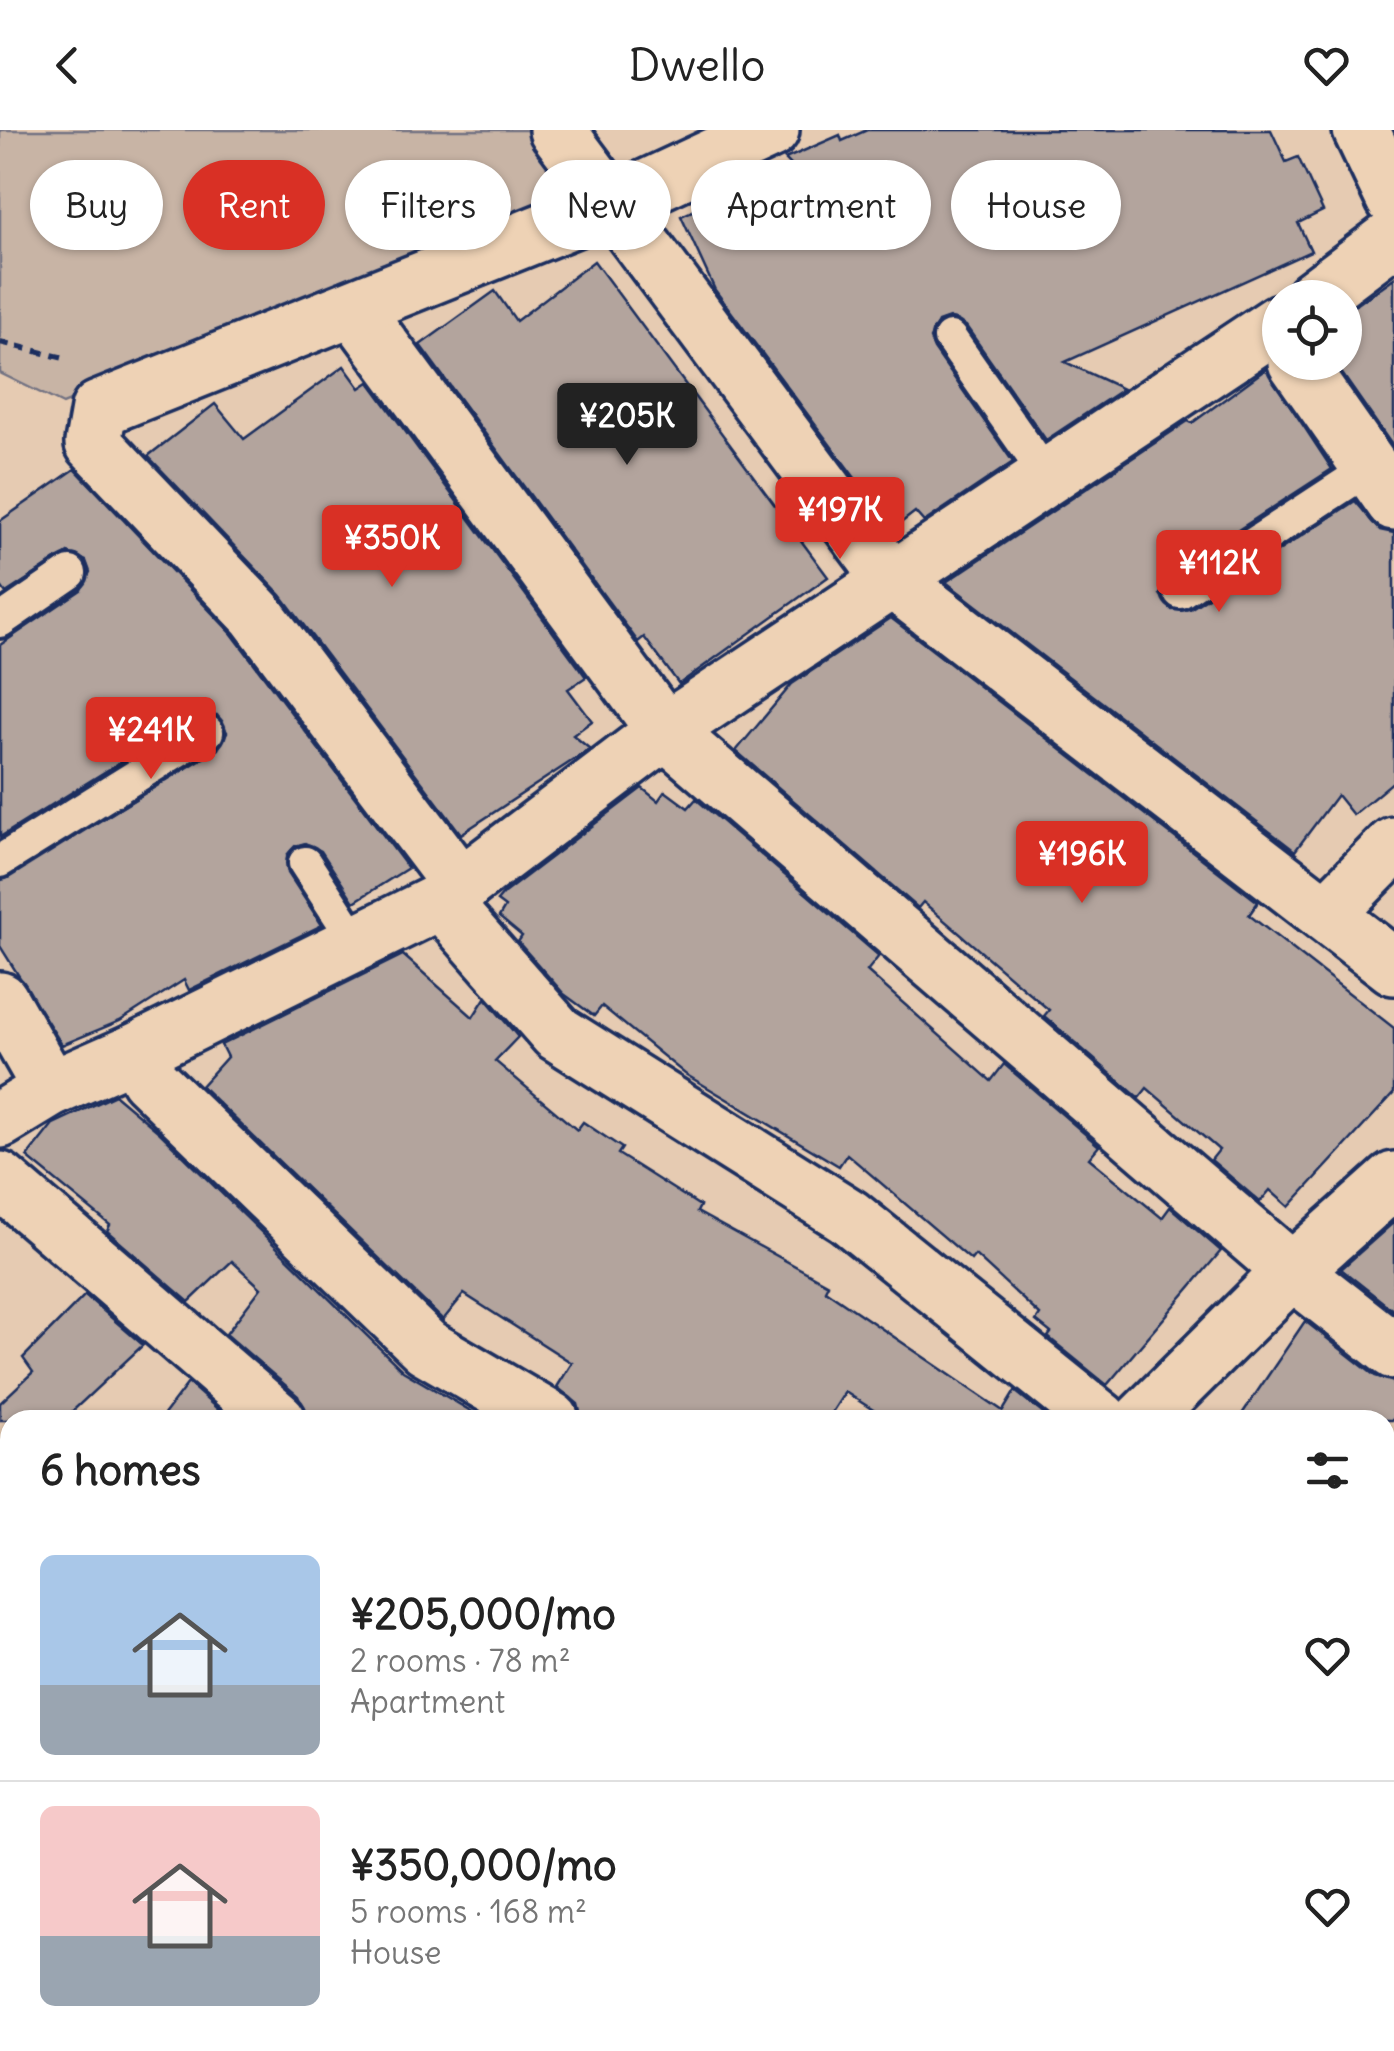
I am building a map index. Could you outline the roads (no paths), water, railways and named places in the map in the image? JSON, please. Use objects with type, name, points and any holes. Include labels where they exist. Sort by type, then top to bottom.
[{"type":"street","points":[[557,130],[579,160]]},
{"type":"street","points":[[671,177],[771,130]]},
{"type":"street","points":[[1361,130],[1394,199]]},
{"type":"street","points":[[531,238],[99,409],[93,444],[256,614],[451,894],[557,1033],[848,1216],[1089,1410]]},
{"type":"street","points":[[1346,280],[1394,238]]},
{"type":"street","points":[[646,250],[890,578],[1394,967]]},
{"type":"street","points":[[356,310],[665,731],[1292,1271],[1394,1351]]},
{"type":"street","points":[[0,1120],[51,1088],[135,1052],[451,894],[665,731],[890,578],[1262,346]]},
{"type":"street","points":[[1318,380],[1382,485]]},
{"type":"street","points":[[1326,914],[1394,845]]},
{"type":"street","points":[[0,1000],[51,1088]]},
{"type":"street","points":[[135,1052],[148,1078],[426,1347],[534,1410]]},
{"type":"street","points":[[0,1180],[266,1410]]},
{"type":"street","points":[[1152,1410],[1292,1271],[1394,1180]]},
{"type":"lane","points":[[950,338],[1048,478]]},
{"type":"lane","points":[[1180,592],[1382,485]]},
{"type":"lane","points":[[0,621],[70,572]]},
{"type":"lane","points":[[0,861],[207,732]]},
{"type":"lane","points":[[306,863],[357,942]]}]
